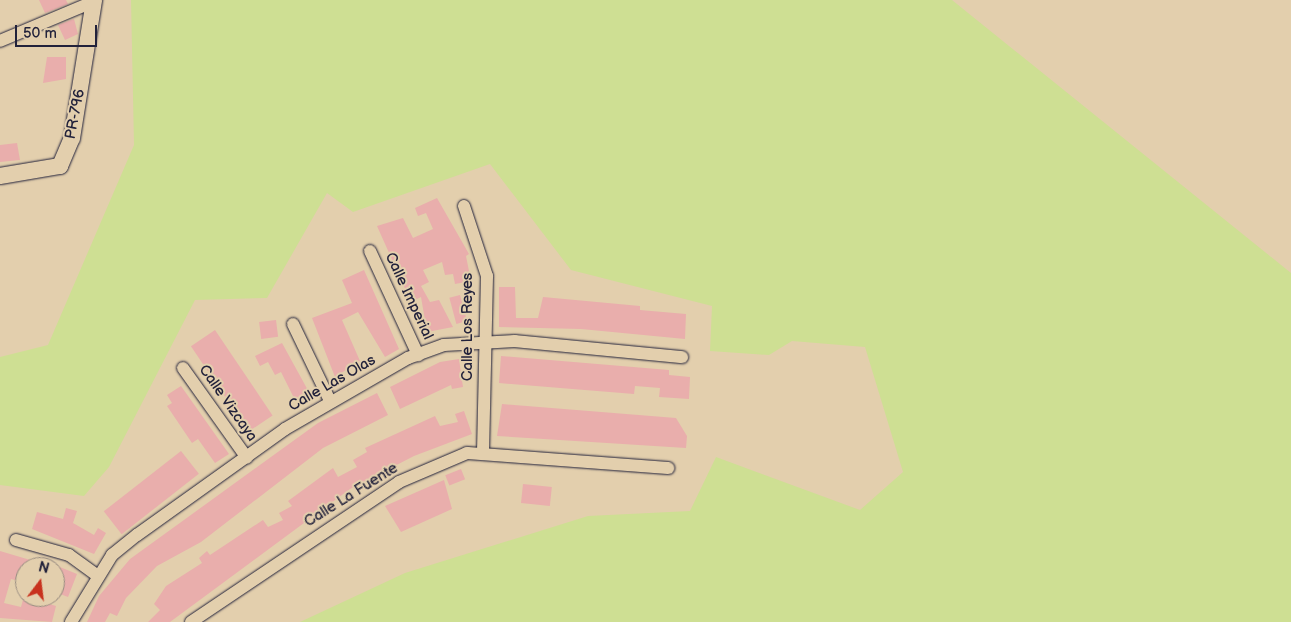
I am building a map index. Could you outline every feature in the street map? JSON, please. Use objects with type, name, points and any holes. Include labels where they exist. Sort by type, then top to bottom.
[{"type":"street","points":[[0,41],[94,1]]},
{"type":"street","name":"PR-796","points":[[0,176],[60,166],[72,138],[94,1]]},
{"type":"street","name":"Calle Los Reyes","points":[[464,206],[487,276],[483,453]]},
{"type":"street","name":"Calle Imperial","points":[[370,250],[418,355]]},
{"type":"street","points":[[293,324],[330,401]]},
{"type":"street","name":"Calle Las Olas","points":[[71,622],[112,556],[137,535],[330,401],[418,355],[444,345],[485,341],[682,357]]},
{"type":"street","name":"Calle Vizcaya","points":[[183,368],[247,458]]},
{"type":"street","name":"Calle La Fuente","points":[[190,622],[399,482],[467,453],[668,468]]},
{"type":"street","points":[[16,540],[69,555],[98,576]]},
{"type":"green space","points":[[131,0],[952,0],[1291,273],[1291,622],[300,622],[405,573],[588,516],[690,511],[716,457],[860,510],[903,472],[865,347],[792,341],[769,355],[710,351],[712,306],[571,270],[490,164],[353,212],[327,193],[267,298],[195,300],[109,467],[84,496],[0,485],[0,357],[48,345],[134,145]]},
{"type":"building","points":[[39,0],[66,0],[68,4],[45,13]]},
{"type":"building","points":[[74,19],[78,34],[65,40],[58,25]]},
{"type":"building","points":[[47,57],[66,57],[66,79],[43,83]]},
{"type":"building","points":[[17,143],[20,160],[0,162],[0,145]]},
{"type":"building","points":[[437,198],[469,254],[466,256],[471,281],[455,284],[453,274],[445,275],[442,262],[423,270],[429,282],[421,286],[430,302],[439,300],[453,327],[427,332],[421,297],[411,302],[377,226],[403,218],[413,238],[433,229],[426,213],[418,216],[415,208]]},
{"type":"building","points":[[364,270],[399,349],[385,357],[358,312],[342,320],[360,361],[335,377],[312,318],[352,303],[342,280]]},
{"type":"building","points":[[499,287],[515,287],[516,318],[538,318],[543,297],[640,306],[640,310],[686,314],[685,339],[581,329],[499,327]]},
{"type":"building","points":[[460,295],[467,321],[456,324],[449,298]]},
{"type":"building","points":[[276,320],[278,337],[261,339],[259,322]]},
{"type":"building","points":[[215,330],[273,415],[249,432],[191,346]]},
{"type":"building","points":[[282,343],[310,394],[296,402],[281,372],[275,375],[268,362],[260,366],[255,356]]},
{"type":"building","points":[[501,356],[669,370],[669,375],[690,377],[689,399],[659,397],[660,388],[635,386],[634,394],[499,383]]},
{"type":"building","points":[[459,359],[463,387],[452,389],[451,385],[400,409],[390,387],[440,362]]},
{"type":"building","points":[[181,386],[229,454],[215,463],[198,439],[192,443],[167,406],[172,403],[167,395]]},
{"type":"building","points":[[377,393],[388,415],[323,448],[201,542],[157,566],[126,598],[117,616],[110,613],[105,622],[87,622],[99,596],[130,559],[318,423]]},
{"type":"building","points":[[502,404],[676,418],[687,436],[686,448],[497,436]]},
{"type":"building","points":[[464,411],[472,434],[414,456],[350,489],[170,622],[148,622],[160,610],[154,604],[166,586],[202,563],[199,558],[207,551],[210,555],[263,520],[268,527],[283,520],[279,513],[292,506],[288,501],[333,468],[338,477],[357,467],[353,460],[367,452],[365,448],[435,416],[440,426],[458,422],[455,414]]},
{"type":"building","points":[[181,451],[199,474],[122,534],[104,511]]},
{"type":"building","points":[[461,469],[465,479],[449,486],[445,475]]},
{"type":"building","points":[[444,480],[452,509],[401,532],[385,506]]},
{"type":"building","points":[[523,484],[552,487],[550,506],[521,503]]},
{"type":"building","points":[[66,508],[77,511],[73,523],[94,535],[98,528],[106,533],[94,554],[32,529],[37,512],[63,519]]},
{"type":"building","points":[[0,551],[20,557],[15,557],[15,580],[11,579],[4,603],[15,607],[56,607],[52,622],[0,618]]},
{"type":"building","points":[[65,569],[77,574],[68,597],[65,596]]}]
